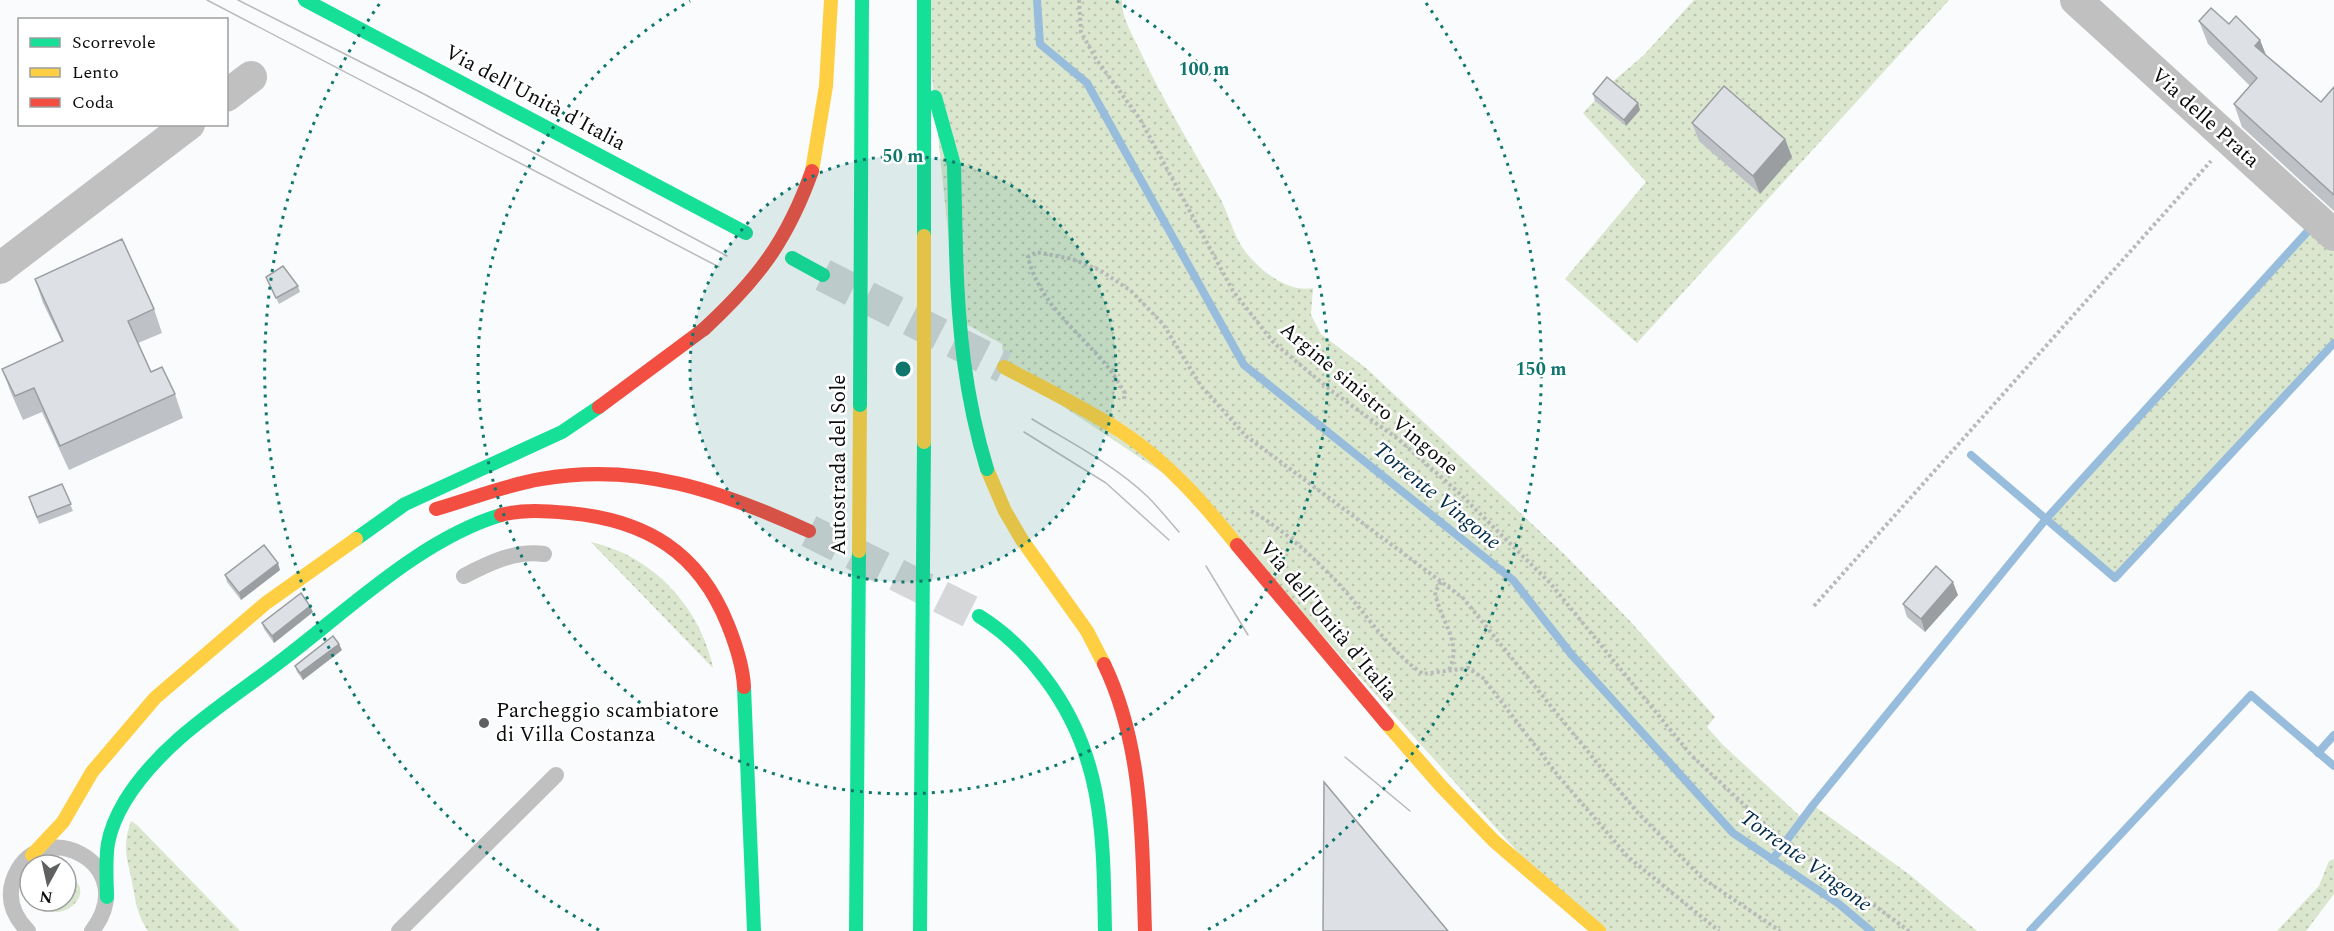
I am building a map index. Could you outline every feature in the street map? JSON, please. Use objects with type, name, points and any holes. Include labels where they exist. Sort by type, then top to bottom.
[{"type":"main road","points":[[34,853],[63,822],[92,772],[155,698],[266,603],[405,504],[562,432],[640,378],[704,329],[731,305],[768,263],[787,231],[812,171],[822,126],[828,81],[831,0]]},
{"type":"main road","name":"Autostrada del Sole","points":[[856,931],[862,0]]},
{"type":"main road","points":[[920,931],[924,442],[924,0]]},
{"type":"main road","name":"Via dell'Unità d'Italia","points":[[317,3],[746,233]]},
{"type":"main road","points":[[924,59],[954,165],[958,331],[969,409],[987,469],[1010,521],[1028,551],[1087,631],[1122,705],[1132,741],[1139,791],[1145,931]]},
{"type":"main road","points":[[792,258],[824,275]]},
{"type":"main road","name":"Via dell'Unità d'Italia","points":[[1004,367],[1122,432],[1167,467],[1211,514],[1349,680],[1441,786],[1494,841],[1599,931]]},
{"type":"main road","points":[[426,512],[539,480],[568,475],[624,474],[665,478],[710,490],[756,506],[809,531]]},
{"type":"main road","points":[[105,904],[108,839],[126,799],[152,763],[195,727],[399,569],[458,533],[499,514],[538,511],[574,512],[613,519],[669,545],[707,582],[729,623],[739,653],[744,679],[754,931]]},
{"type":"main road","points":[[266,603],[405,521]]},
{"type":"main road","points":[[979,616],[1001,630],[1045,676],[1066,707],[1083,741],[1096,782],[1101,808],[1105,931]]},
{"type":"street","name":"Via delle Prata","points":[[2076,0],[2334,235]]},
{"type":"street","points":[[228,94],[251,77]]},
{"type":"street","points":[[0,268],[186,126]]},
{"type":"lane","points":[[464,576],[507,557],[527,552],[544,554]]},
{"type":"lane","points":[[399,931],[556,775]]},
{"type":"lane","points":[[36,853],[57,847],[72,849],[86,856],[97,866],[104,880],[105,904],[111,931]]},
{"type":"lane","points":[[18,869],[5,901],[27,931]]},
{"type":"lane","points":[[92,931],[105,904]]},
{"type":"path","name":"Argine sinistro Vingone","points":[[1078,0],[1081,32],[1096,58],[1140,119],[1233,291],[1274,343],[1333,392],[1398,439],[1458,492],[1550,583],[1691,754],[1769,828],[1909,931]]},
{"type":"path","points":[[1814,606],[2230,140]]},
{"type":"path","points":[[1118,399],[1124,399],[1125,393],[1107,367],[1059,316],[1032,272],[1028,257],[1036,252],[1072,259],[1100,270],[1131,291],[1163,324],[1201,386],[1246,436],[1463,598],[1637,812],[1702,878],[1780,931]]},
{"type":"path","points":[[1211,514],[1236,508],[1252,512],[1294,541],[1337,583],[1404,661],[1423,674],[1468,668],[1483,678],[1560,778],[1628,857],[1719,931]]},
{"type":"path","points":[[1441,582],[1435,592],[1437,608],[1449,631],[1455,650],[1454,660],[1448,672]]},
{"type":"green space","points":[[924,0],[1122,0],[1125,20],[1149,70],[1221,200],[1240,244],[1250,258],[1274,278],[1284,283],[1303,289],[1313,288],[1311,315],[1321,334],[1366,368],[1563,553],[1630,621],[1715,717],[1707,727],[1723,745],[1802,818],[1813,805],[1910,875],[1977,931],[1599,931],[1560,899],[1196,495],[1004,367],[1002,344],[957,319]]},
{"type":"green space","points":[[1694,0],[1949,0],[1637,343],[1565,279],[1646,182],[1583,113],[1610,84],[1643,56]]},
{"type":"green space","points":[[2308,231],[2334,235],[2334,343],[2115,578],[2046,519]]},
{"type":"green space","points":[[591,542],[614,549],[634,559],[670,587],[685,605],[697,625],[707,646],[713,668]]},
{"type":"green space","points":[[131,821],[240,931],[148,931],[137,907],[127,859],[126,845]]},
{"type":"green space","points":[[2334,859],[2334,894],[2306,931],[2277,931],[2319,886],[2329,861]]},
{"type":"building","points":[[2211,8],[2229,24],[2236,16],[2260,40],[2255,46],[2321,102],[2334,87],[2334,195],[2234,104],[2257,78],[2199,21]]},
{"type":"building","points":[[1607,77],[1638,103],[1624,120],[1593,94]]},
{"type":"building","points":[[1724,86],[1785,139],[1753,176],[1692,123]]},
{"type":"building","points":[[122,239],[154,309],[128,321],[151,372],[162,367],[175,394],[60,446],[34,388],[15,396],[2,369],[63,341],[35,279]]},
{"type":"building","points":[[283,266],[298,286],[276,298],[266,277]]},
{"type":"building","points":[[62,484],[71,504],[37,517],[29,497]]},
{"type":"building","points":[[264,545],[278,563],[239,593],[225,575]]},
{"type":"building","points":[[1936,566],[1953,582],[1921,619],[1903,604]]},
{"type":"building","points":[[301,593],[310,606],[272,636],[262,623]]},
{"type":"building","points":[[333,636],[339,644],[300,673],[295,666]]},
{"type":"building","points":[[1324,782],[1448,931],[1323,931]]},
{"type":"waterway","name":"Torrente Vingone","points":[[1037,0],[1040,44],[1087,83],[1244,365],[1513,580],[1571,654],[1733,833],[1839,904],[1871,931]]},
{"type":"waterway","points":[[1772,860],[1813,805],[2046,519],[2308,231]]},
{"type":"waterway","points":[[1971,455],[2115,578],[2334,343]]},
{"type":"waterway","points":[[2030,931],[2251,695],[2334,766]]},
{"type":"waterway","points":[[2318,753],[2334,735]]},
{"type":"tunnel","points":[[823,275],[1004,367]]},
{"type":"tunnel","points":[[809,531],[979,616]]},
{"type":"tram line","points":[[207,0],[719,267]]},
{"type":"tram line","points":[[238,0],[422,93],[727,256]]},
{"type":"tram line","points":[[1032,419],[1092,455],[1135,485],[1179,532]]},
{"type":"tram line","points":[[1024,432],[1106,483],[1169,540]]},
{"type":"tram line","points":[[1206,566],[1248,635]]},
{"type":"tram line","points":[[1345,757],[1410,811]]},
{"type":"traffic: fast","points":[[305,0],[746,233]]},
{"type":"traffic: fast","points":[[861,198],[862,0]]},
{"type":"traffic: fast","points":[[924,0],[924,236]]},
{"type":"traffic: fast","points":[[935,97],[954,165],[956,252]]},
{"type":"traffic: fast","points":[[860,405],[861,198]]},
{"type":"traffic: fast","points":[[956,252],[964,362],[973,415],[987,469]]},
{"type":"traffic: fast","points":[[792,258],[823,275]]},
{"type":"traffic: fast","points":[[356,539],[405,504],[562,432],[599,407]]},
{"type":"traffic: fast","points":[[920,931],[924,442]]},
{"type":"traffic: fast","points":[[107,897],[106,858],[113,826],[125,801],[158,759],[199,722],[388,576],[443,540],[501,515]]},
{"type":"traffic: fast","points":[[856,931],[859,551]]},
{"type":"traffic: fast","points":[[979,616],[1007,636],[1038,669],[1065,708],[1079,738],[1090,768],[1097,799],[1101,830],[1105,931]]},
{"type":"traffic: fast","points":[[744,687],[754,931]]},
{"type":"traffic: slow","points":[[812,171],[826,86],[831,0]]},
{"type":"traffic: slow","points":[[924,236],[924,442]]},
{"type":"traffic: slow","points":[[1004,367],[1122,432],[1155,456],[1184,484],[1237,545]]},
{"type":"traffic: slow","points":[[859,551],[860,405]]},
{"type":"traffic: slow","points":[[987,469],[1005,511],[1022,540],[1087,631],[1104,664]]},
{"type":"traffic: slow","points":[[34,853],[63,822],[92,772],[155,698],[266,603],[356,539]]},
{"type":"traffic: slow","points":[[1387,724],[1441,786],[1494,841],[1599,931]]},
{"type":"traffic: jam","points":[[704,329],[740,293],[769,258],[792,218],[812,171]]},
{"type":"traffic: jam","points":[[599,407],[704,329]]},
{"type":"traffic: jam","points":[[436,509],[501,488],[541,479],[612,474],[646,477],[711,492],[809,531]]},
{"type":"traffic: jam","points":[[501,515],[535,511],[597,517],[646,532],[666,544],[685,559],[702,578],[716,600],[736,648],[744,687]]},
{"type":"traffic: jam","points":[[1237,545],[1387,724]]},
{"type":"traffic: jam","points":[[1104,664],[1127,728],[1134,761],[1141,829],[1145,931]]},
{"type":"place","name":"Parcheggio scambiatore di Villa Costanza","points":[[484,723]]}]
